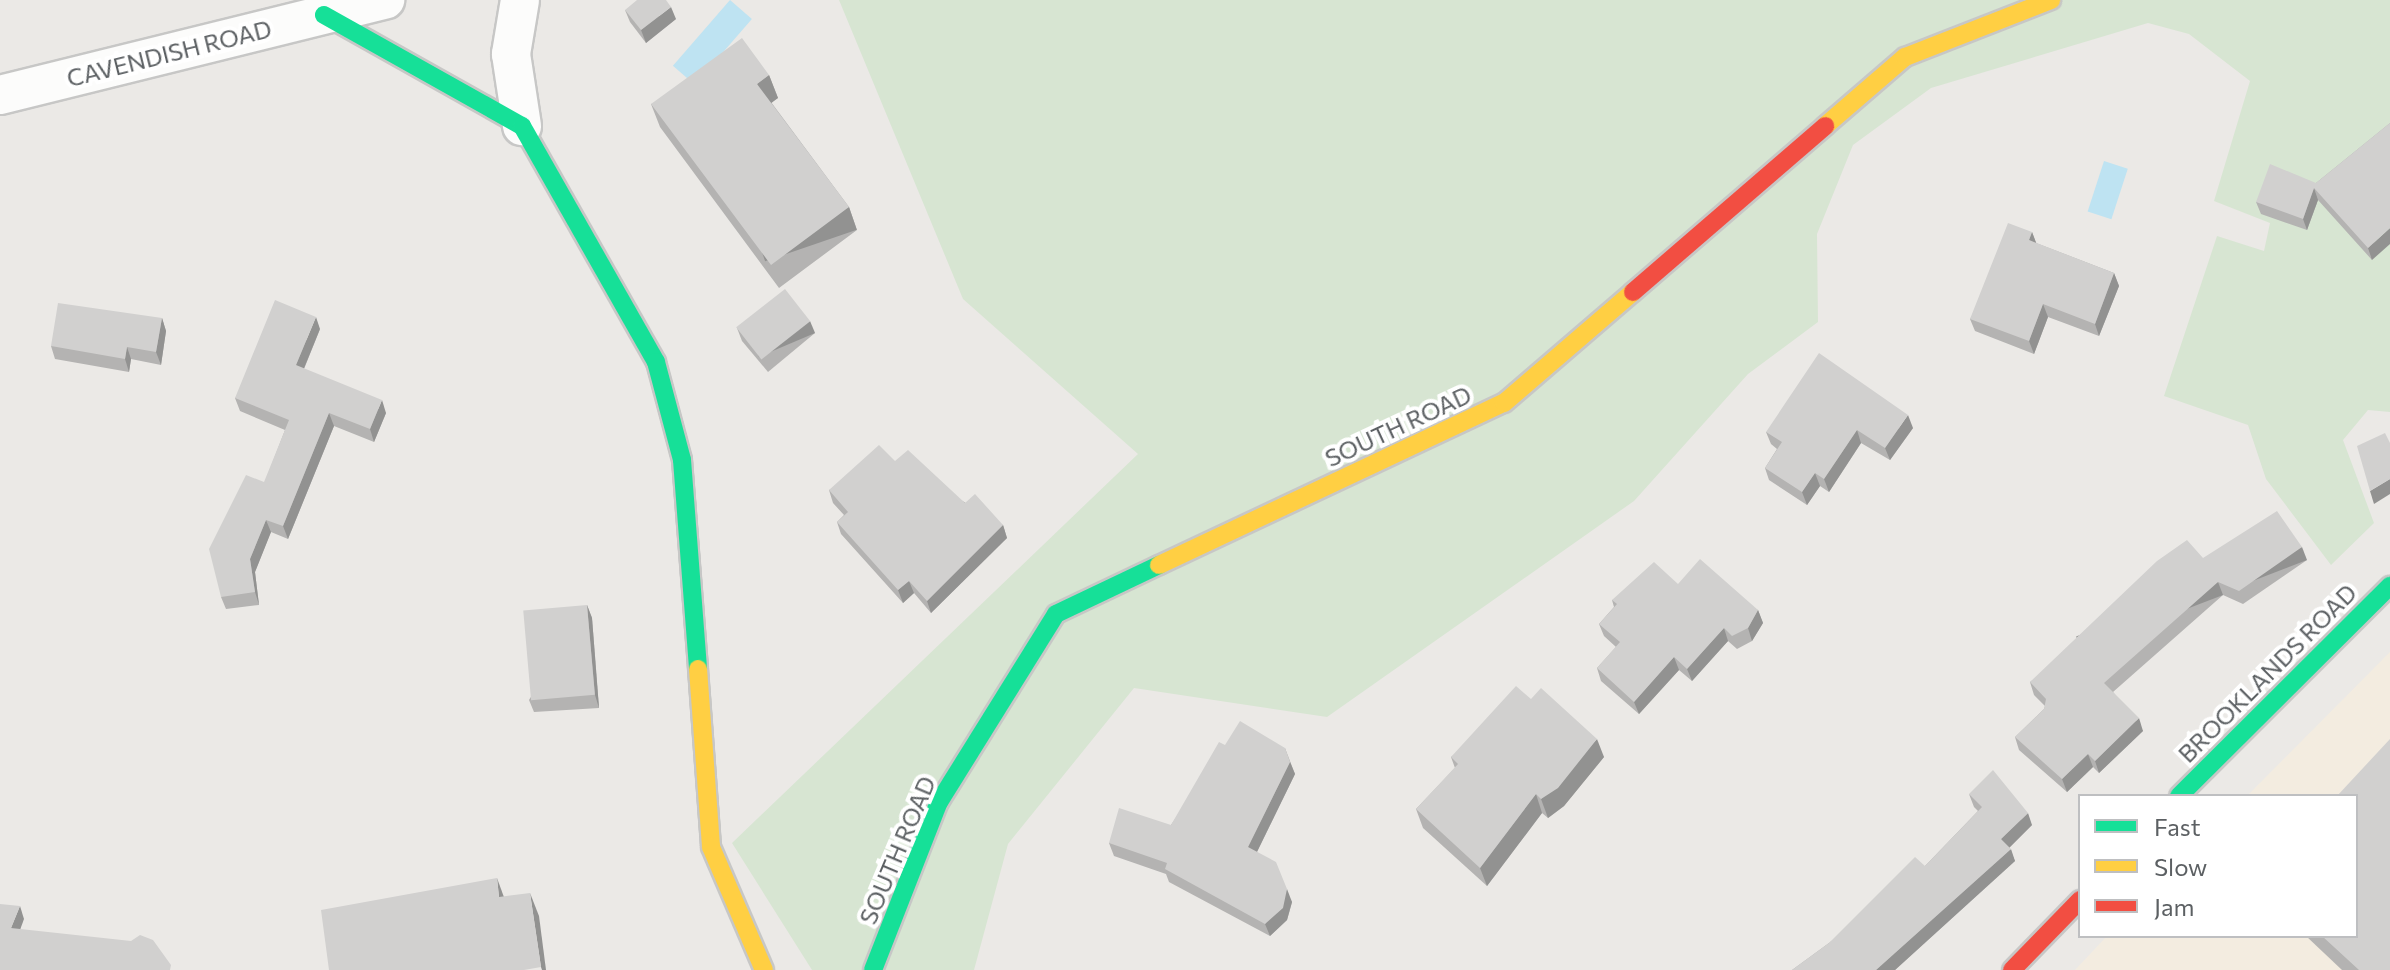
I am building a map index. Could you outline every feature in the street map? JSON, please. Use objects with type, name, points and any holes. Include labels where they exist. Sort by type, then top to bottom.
[{"type":"street","name":"CAVENDISH ROAD","points":[[0,95],[385,0]]},
{"type":"street","points":[[520,0],[511,54],[522,126],[656,362],[670,406],[682,460],[711,847],[764,970]]},
{"type":"street","name":"SOUTH ROAD","points":[[873,970],[939,802],[1056,614],[1504,403],[1905,57],[2051,0]]},
{"type":"street","points":[[324,15],[522,126]]},
{"type":"street","name":"BROOKLANDS ROAD","points":[[2181,794],[2390,586]]},
{"type":"street","points":[[2012,970],[2078,902]]},
{"type":"shaded area","points":[[2390,652],[2390,970],[2075,970],[2105,938],[2358,938],[2358,794],[2249,794]]},
{"type":"green space","points":[[839,0],[2390,0],[2390,412],[2368,410],[2343,440],[2374,523],[2331,565],[2266,479],[2248,425],[2164,396],[2217,236],[2264,251],[2270,223],[2214,201],[2250,81],[2189,34],[2148,23],[1931,88],[1853,145],[1817,234],[1818,322],[1748,374],[1634,501],[1327,717],[1134,688],[1008,844],[974,970],[812,970],[732,843],[1138,454],[963,299]]},
{"type":"water","points":[[730,0],[752,19],[695,85],[673,66]]},
{"type":"water","points":[[2104,161],[2128,169],[2111,219],[2088,211]]},
{"type":"building","points":[[637,0],[666,0],[671,7],[641,30],[625,10]]},
{"type":"building","points":[[742,38],[769,75],[757,84],[849,207],[771,265],[651,104]]},
{"type":"building","points":[[2390,123],[2390,228],[2368,248],[2314,188],[2303,219],[2256,202],[2270,164],[2316,183]]},
{"type":"building","points":[[2008,223],[2032,232],[2029,240],[2114,273],[2095,324],[2043,304],[2029,341],[1970,319]]},
{"type":"building","points":[[785,289],[810,321],[761,359],[736,327]]},
{"type":"building","points":[[275,300],[316,317],[296,365],[382,400],[370,429],[329,413],[283,526],[266,520],[250,559],[255,592],[221,597],[209,549],[246,475],[264,482],[289,420],[235,398]]},
{"type":"building","points":[[58,303],[162,318],[156,352],[127,347],[125,359],[51,346]]},
{"type":"building","points":[[1819,353],[1908,415],[1885,448],[1857,430],[1824,479],[1815,473],[1802,492],[1765,468],[1782,442],[1766,432]]},
{"type":"building","points":[[2385,433],[2390,443],[2390,479],[2370,491],[2357,446]]},
{"type":"building","points":[[879,445],[895,461],[908,450],[965,503],[975,494],[1003,525],[927,601],[909,581],[898,590],[837,522],[848,512],[829,490]]},
{"type":"building","points":[[2277,511],[2302,547],[2239,591],[2218,582],[2104,683],[2139,718],[2095,761],[2088,754],[2062,779],[2015,737],[2044,709],[2046,699],[2030,682],[2157,561],[2187,540],[2203,558]]},
{"type":"building","points":[[1700,559],[1758,610],[1748,628],[1732,636],[1724,628],[1687,669],[1674,657],[1634,702],[1597,668],[1620,642],[1599,624],[1617,604],[1612,600],[1654,562],[1678,584]]},
{"type":"building","points":[[587,605],[595,695],[531,700],[523,611]]},
{"type":"building","points":[[1516,686],[1531,699],[1541,688],[1597,739],[1558,788],[1541,799],[1536,794],[1480,868],[1416,809],[1458,764],[1451,757]]},
{"type":"building","points":[[1240,721],[1285,748],[1290,762],[1248,847],[1276,862],[1287,889],[1283,908],[1265,924],[1165,869],[1167,863],[1109,843],[1119,808],[1171,825],[1219,742],[1225,745]]},
{"type":"building","points":[[2390,739],[2390,970],[2359,970],[2324,938],[2358,938],[2358,794],[2339,794]]},
{"type":"building","points":[[1993,770],[2028,813],[2001,839],[2011,849],[1876,970],[1792,970],[1829,943],[1915,857],[1925,866],[1982,807],[1969,794]]},
{"type":"building","points":[[497,878],[499,897],[530,893],[541,967],[524,970],[329,970],[321,910]]},
{"type":"building","points":[[0,904],[20,906],[11,928],[131,941],[140,935],[153,940],[171,965],[170,970],[0,970]]},
{"type":"traffic: fast","points":[[324,15],[522,126],[656,362],[682,460],[698,669]]},
{"type":"traffic: fast","points":[[873,970],[939,802],[1056,614],[1159,565]]},
{"type":"traffic: fast","points":[[2181,794],[2390,586]]},
{"type":"traffic: slow","points":[[1825,126],[1905,57],[2051,0]]},
{"type":"traffic: slow","points":[[1159,565],[1504,403],[1633,292]]},
{"type":"traffic: slow","points":[[698,669],[711,847],[764,970]]},
{"type":"traffic: jam","points":[[1633,292],[1825,126]]},
{"type":"traffic: jam","points":[[2012,970],[2078,902]]}]
